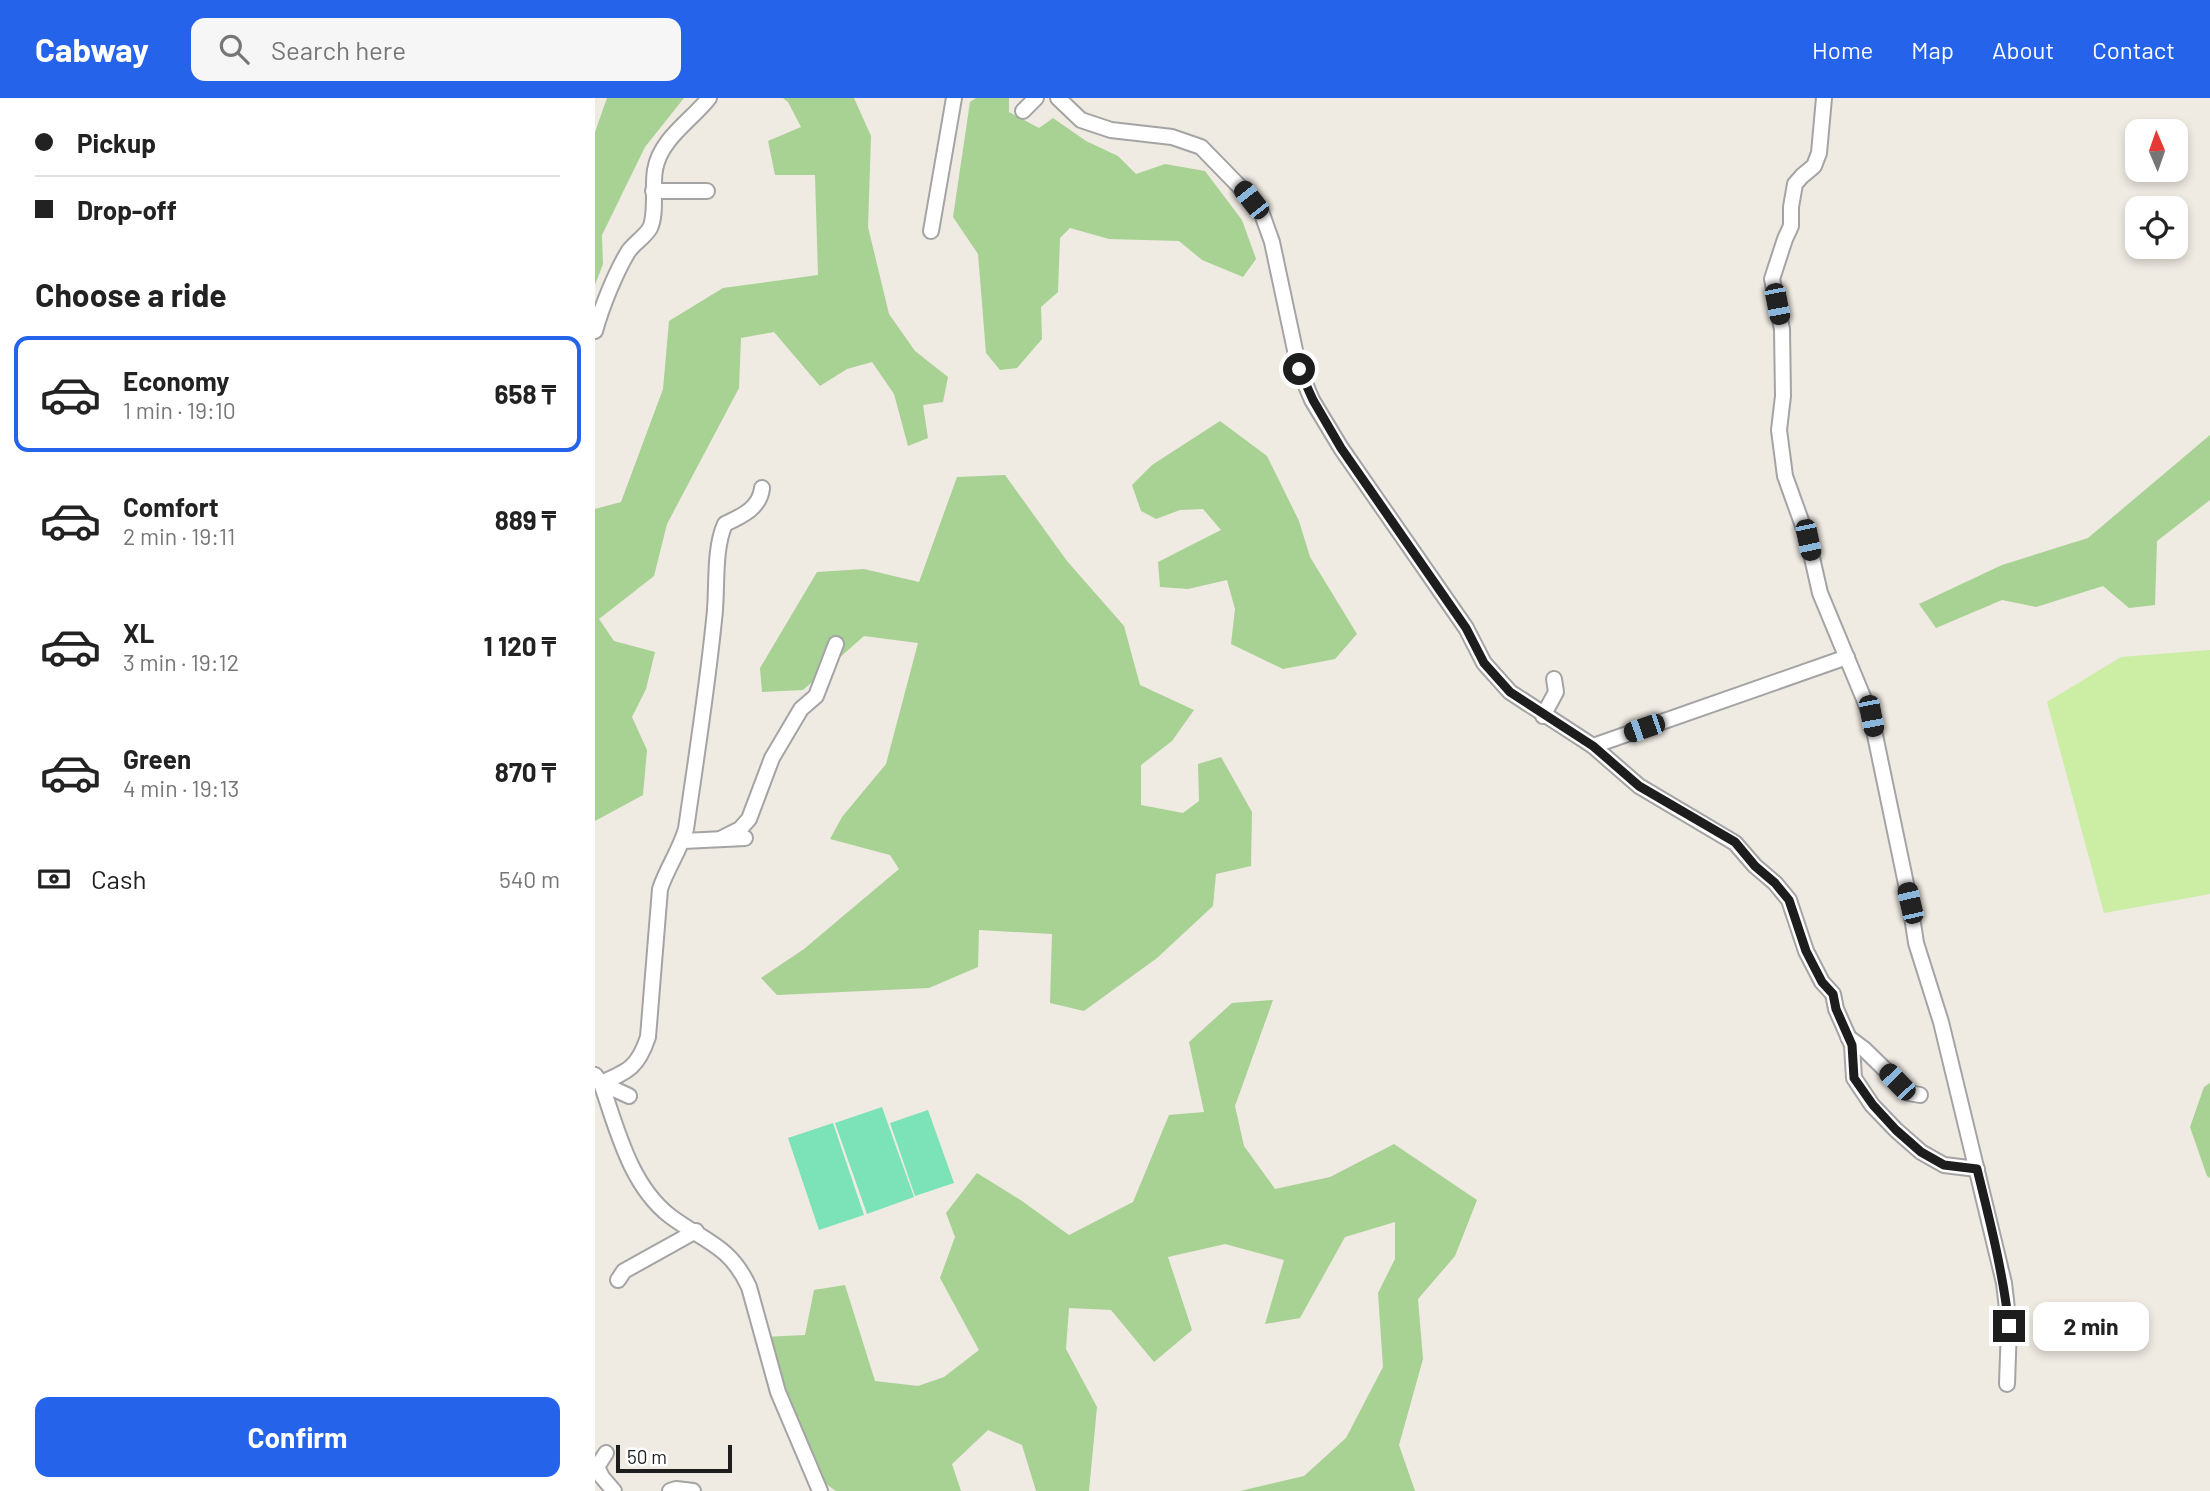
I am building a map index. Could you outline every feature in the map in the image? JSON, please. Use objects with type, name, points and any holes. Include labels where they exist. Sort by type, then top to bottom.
[{"type":"street","points":[[595,331],[628,252],[649,230],[652,221],[655,168],[666,144],[709,98]]},
{"type":"street","points":[[932,231],[954,98]]},
{"type":"street","points":[[1023,111],[1036,98]]},
{"type":"street","points":[[1058,98],[1081,120],[1111,130],[1172,137],[1201,147],[1239,186],[1262,214],[1272,242],[1299,369],[1313,400],[1367,488],[1466,628],[1484,663],[1510,692],[1543,716],[1593,746],[1639,786],[1735,842],[1755,866],[1775,883],[1789,900],[1806,951],[1822,982],[1833,994],[1836,1009],[1852,1045],[1854,1078],[1873,1105],[1921,1152],[1944,1165],[1977,1169]]},
{"type":"street","points":[[1825,98],[1819,153],[1814,166],[1795,184],[1791,226],[1784,239],[1772,279],[1782,329],[1783,396],[1779,430],[1785,476],[1808,540],[1820,593],[1871,716],[1916,943],[1941,1022],[2004,1283],[2009,1326],[2007,1384]]},
{"type":"street","points":[[653,191],[707,191]]},
{"type":"street","points":[[598,1079],[631,1070],[642,1056],[648,1037],[660,889],[683,841],[705,704],[720,539],[725,524],[756,505],[762,488]]},
{"type":"street","points":[[722,838],[740,829],[749,819],[772,758],[800,709],[816,696],[836,644]]},
{"type":"street","points":[[1593,746],[1847,657]]},
{"type":"street","points":[[1543,716],[1556,692],[1554,679]]},
{"type":"street","points":[[683,841],[744,838]]},
{"type":"street","points":[[1848,1037],[1909,1093],[1920,1095]]},
{"type":"street","points":[[598,1079],[629,1096]]},
{"type":"street","points":[[598,1079],[627,1154],[646,1192],[669,1216],[696,1231],[728,1255],[741,1272],[748,1287],[778,1392],[820,1491]]},
{"type":"street","points":[[618,1280],[624,1271],[696,1231]]},
{"type":"street","points":[[606,1453],[597,1467],[614,1491]]},
{"type":"street","points":[[670,1491],[693,1491]]},
{"type":"green space","points":[[607,98],[684,98],[645,147],[602,235],[603,264],[595,285],[595,132]]},
{"type":"green space","points":[[783,98],[854,98],[871,136],[868,227],[889,314],[915,351],[948,377],[943,402],[923,405],[928,438],[908,446],[894,394],[872,362],[847,369],[820,386],[774,332],[741,338],[739,388],[667,524],[654,576],[599,619],[614,641],[655,652],[646,689],[632,717],[647,750],[643,795],[595,821],[595,509],[621,502],[663,389],[669,321],[723,288],[818,275],[815,175],[775,175],[768,141],[801,127],[788,102]]},
{"type":"green space","points":[[976,98],[1009,98],[1009,112],[1039,128],[1053,118],[1086,141],[1118,156],[1136,174],[1165,164],[1205,171],[1242,220],[1256,259],[1243,277],[1202,260],[1179,241],[1109,239],[1070,228],[1060,238],[1058,292],[1041,307],[1042,339],[1017,368],[1000,370],[986,353],[978,254],[953,217],[970,102]]},
{"type":"green space","points":[[1220,421],[1267,456],[1299,521],[1310,557],[1357,634],[1335,659],[1283,669],[1231,644],[1235,609],[1227,580],[1188,589],[1160,587],[1158,562],[1221,530],[1203,509],[1180,510],[1156,519],[1141,511],[1132,485],[1152,465]]},
{"type":"green space","points":[[2210,435],[2210,500],[2157,541],[2155,605],[2129,608],[2103,586],[2036,607],[2002,600],[1936,628],[1919,604],[2002,565],[2088,538]]},
{"type":"green space","points":[[1005,475],[1067,561],[1124,626],[1140,685],[1194,710],[1172,741],[1141,765],[1141,805],[1183,813],[1199,801],[1198,764],[1221,757],[1252,812],[1251,866],[1216,874],[1213,906],[1157,958],[1084,1011],[1050,1003],[1052,934],[979,930],[978,967],[929,988],[777,995],[761,978],[804,949],[899,869],[890,855],[830,839],[842,817],[886,764],[918,643],[864,636],[803,690],[762,692],[760,668],[817,572],[864,569],[919,582],[957,477]]},
{"type":"green space","points":[[2210,650],[2210,894],[2104,913],[2047,702],[2121,657]]},
{"type":"green space","points":[[1273,1000],[1235,1106],[1244,1146],[1275,1189],[1330,1177],[1394,1144],[1477,1200],[1455,1256],[1418,1299],[1423,1359],[1399,1445],[1415,1491],[1240,1491],[1304,1476],[1346,1438],[1383,1367],[1378,1293],[1395,1259],[1395,1222],[1345,1237],[1300,1318],[1265,1324],[1284,1260],[1225,1244],[1168,1257],[1192,1330],[1154,1362],[1111,1310],[1069,1308],[1066,1349],[1097,1407],[1089,1491],[1036,1491],[1022,1445],[988,1430],[952,1464],[961,1491],[836,1491],[812,1474],[762,1337],[805,1335],[814,1290],[845,1285],[875,1381],[918,1386],[944,1377],[979,1350],[940,1278],[955,1237],[946,1213],[977,1173],[1069,1235],[1133,1202],[1169,1115],[1204,1112],[1189,1042],[1232,1003]]},
{"type":"green space","points":[[2210,1083],[2210,1178],[2190,1127],[2204,1087]]},
{"type":"green space","points":[[882,1107],[914,1197],[867,1214],[835,1123]]},
{"type":"green space","points":[[928,1110],[954,1183],[915,1196],[890,1123]]},
{"type":"green space","points":[[833,1123],[864,1215],[819,1230],[788,1138]]},
{"type":"route","points":[[1299,369],[1313,400],[1341,448],[1466,628],[1484,663],[1510,692],[1543,716],[1593,746],[1639,786],[1735,842],[1789,900],[1806,951],[1822,982],[1833,994],[1836,1009],[1852,1045],[1854,1078],[1873,1105],[1921,1152],[1944,1165],[1977,1169],[2004,1283],[2009,1326]]}]
